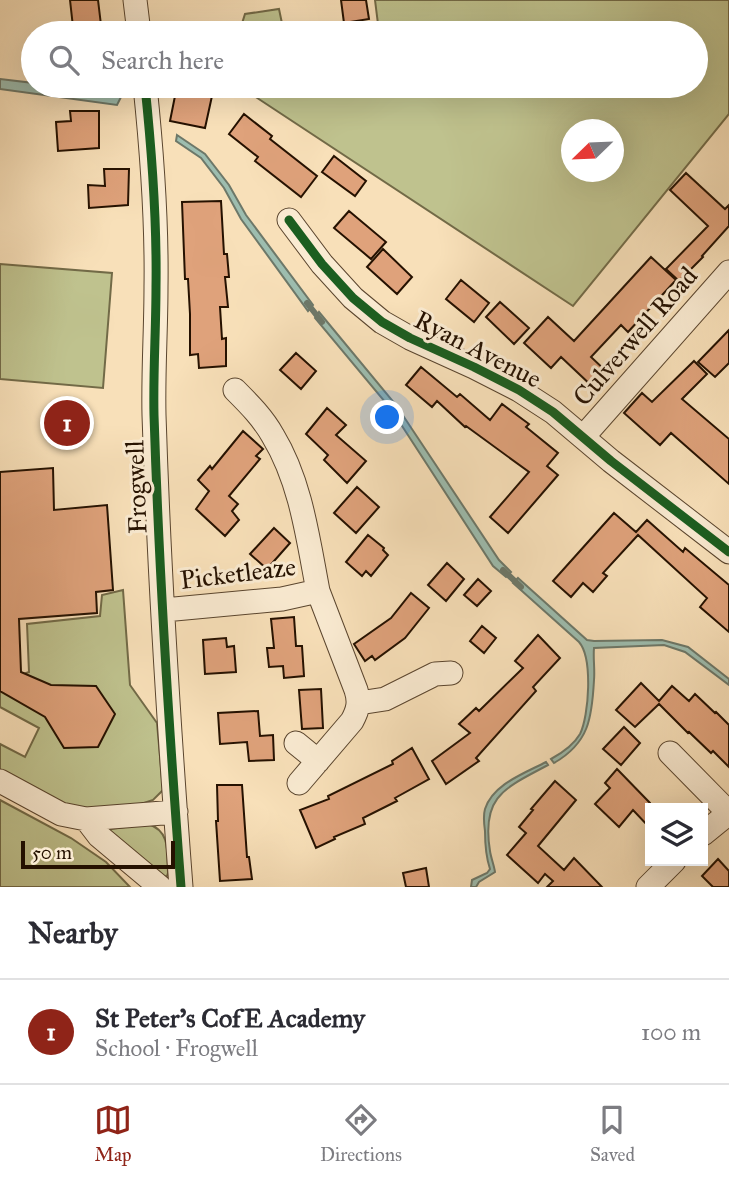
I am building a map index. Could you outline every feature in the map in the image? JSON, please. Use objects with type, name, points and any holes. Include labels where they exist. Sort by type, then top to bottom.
[{"type":"street","points":[[135,0],[138,21]]},
{"type":"street","name":"Frogwell","points":[[146,98],[155,227],[154,411],[168,705],[181,887]]},
{"type":"street","name":"Ryan Avenue","points":[[289,220],[322,264],[353,298],[382,322],[519,390],[553,412],[729,552]]},
{"type":"street","name":"Culverwell Road","points":[[583,437],[729,272]]},
{"type":"street","name":"Picketleaze","points":[[235,390],[266,425],[288,465],[301,509],[318,591],[358,694],[359,703]]},
{"type":"street","name":"Picketleaze","points":[[163,610],[282,599],[318,591]]},
{"type":"street","points":[[299,783],[352,721],[359,703],[385,699],[435,674],[451,673]]},
{"type":"street","points":[[296,743],[318,761]]},
{"type":"street","points":[[670,753],[682,775],[729,813],[708,830]]},
{"type":"street","points":[[0,781],[61,814],[86,819],[176,812]]},
{"type":"street","points":[[86,819],[99,836],[160,887]]},
{"type":"street","points":[[648,887],[669,866]]},
{"type":"green space","points":[[375,0],[729,0],[729,114],[573,306],[257,98],[708,98],[708,21],[378,21]]},
{"type":"green space","points":[[279,9],[282,21],[243,21],[245,14]]},
{"type":"green space","points":[[0,264],[112,273],[103,388],[0,379]]},
{"type":"green space","points":[[123,590],[130,685],[157,723],[163,790],[153,800],[132,807],[77,810],[0,772],[0,744],[25,757],[39,728],[0,707],[0,682],[29,672],[27,624],[100,616],[102,595]]},
{"type":"green space","points":[[0,800],[71,838],[106,862],[130,887],[0,887]]},
{"type":"green space","points":[[148,824],[164,837],[168,873],[164,877],[108,831]]},
{"type":"shaded area","points":[[0,79],[21,82],[21,92],[0,89]]},
{"type":"shaded area","points":[[66,98],[120,98],[117,105]]},
{"type":"shaded area","points":[[177,135],[205,154],[229,185],[246,215],[313,305],[308,311],[241,219],[224,188],[201,158],[176,141]]},
{"type":"shaded area","points":[[319,312],[396,405],[499,560],[511,572],[506,577],[493,566],[391,409],[315,318]]},
{"type":"shaded area","points":[[518,578],[587,640],[662,640],[688,647],[729,679],[729,685],[685,652],[664,645],[594,648],[590,718],[575,747],[554,763],[551,759],[574,742],[583,726],[588,687],[586,661],[579,642],[513,583]]},
{"type":"shaded area","points":[[546,762],[548,765],[508,788],[493,806],[488,832],[495,872],[476,887],[471,887],[472,880],[490,869],[484,820],[489,800],[511,780]]},
{"type":"building","points":[[70,0],[98,0],[101,21],[72,21]]},
{"type":"building","points":[[341,0],[366,0],[369,19],[344,21]]},
{"type":"building","points":[[175,98],[212,98],[205,128],[170,121]]},
{"type":"building","points":[[70,111],[99,111],[99,148],[58,151],[56,122],[71,121]]},
{"type":"building","points":[[244,114],[272,136],[270,139],[317,176],[301,197],[255,161],[258,157],[229,134]]},
{"type":"building","points":[[334,156],[366,181],[355,196],[322,172]]},
{"type":"building","points":[[104,169],[129,169],[128,205],[89,208],[88,185],[105,186]]},
{"type":"building","points":[[686,173],[725,209],[729,205],[729,226],[679,281],[666,269],[708,226],[670,190]]},
{"type":"building","points":[[221,201],[224,254],[227,254],[229,277],[225,277],[228,307],[220,307],[222,339],[226,338],[226,366],[199,368],[198,354],[190,355],[190,314],[188,279],[185,279],[182,202]]},
{"type":"building","points":[[349,211],[386,242],[371,259],[334,228]]},
{"type":"building","points":[[383,249],[412,277],[397,294],[367,267]]},
{"type":"building","points":[[651,257],[676,280],[628,332],[621,325],[591,357],[608,373],[594,388],[561,357],[551,368],[524,343],[548,317],[574,341]]},
{"type":"building","points":[[461,280],[489,303],[474,322],[446,299]]},
{"type":"building","points":[[500,302],[529,328],[514,344],[486,317]]},
{"type":"building","points":[[729,330],[729,363],[715,377],[698,362]]},
{"type":"building","points":[[296,353],[316,371],[301,389],[280,370]]},
{"type":"building","points":[[694,361],[707,374],[682,399],[729,439],[729,484],[671,433],[660,445],[624,413],[642,393],[652,402]]},
{"type":"building","points":[[421,367],[457,397],[460,394],[490,420],[502,404],[529,424],[526,427],[558,453],[547,466],[558,475],[508,533],[490,517],[529,472],[465,427],[437,401],[432,407],[406,385]]},
{"type":"building","points":[[327,408],[346,425],[336,435],[366,461],[347,483],[324,460],[328,455],[306,434]]},
{"type":"building","points":[[243,431],[263,449],[256,456],[260,459],[229,496],[238,504],[232,511],[239,520],[225,536],[196,509],[209,491],[198,480],[210,466],[212,469]]},
{"type":"building","points":[[53,468],[54,510],[107,505],[113,590],[96,592],[97,613],[19,619],[21,672],[51,685],[96,686],[115,714],[98,747],[64,748],[45,717],[0,691],[0,472]]},
{"type":"building","points":[[357,487],[379,507],[356,533],[334,513]]},
{"type":"building","points":[[614,513],[636,532],[647,520],[683,552],[685,548],[729,585],[729,632],[700,607],[707,598],[638,535],[603,573],[607,576],[593,592],[583,583],[571,597],[553,581]]},
{"type":"building","points":[[274,528],[290,543],[267,569],[250,554]]},
{"type":"building","points":[[368,535],[384,548],[388,555],[371,576],[366,571],[362,576],[346,562]]},
{"type":"building","points":[[447,563],[464,579],[446,601],[428,585]]},
{"type":"building","points":[[478,579],[491,591],[477,606],[464,595]]},
{"type":"building","points":[[411,593],[429,608],[405,638],[375,660],[372,656],[365,661],[354,644],[391,618]]},
{"type":"building","points":[[294,617],[296,646],[302,646],[304,676],[284,678],[283,666],[269,667],[267,648],[274,648],[271,619]]},
{"type":"building","points":[[482,626],[496,638],[484,653],[470,641]]},
{"type":"building","points":[[538,635],[560,658],[533,687],[536,691],[476,758],[479,761],[446,784],[432,761],[470,733],[459,724],[476,708],[479,711],[523,668],[515,661]]},
{"type":"building","points":[[226,638],[227,647],[234,646],[236,672],[205,674],[203,640]]},
{"type":"building","points":[[641,683],[659,701],[672,686],[689,701],[695,694],[716,712],[729,725],[729,767],[713,751],[711,753],[688,733],[659,704],[635,727],[616,710]]},
{"type":"building","points":[[321,689],[323,728],[302,729],[299,690]]},
{"type":"building","points":[[258,711],[260,736],[273,735],[274,760],[249,761],[247,742],[220,744],[218,713]]},
{"type":"building","points":[[624,727],[640,743],[621,765],[603,749]]},
{"type":"building","points":[[412,748],[429,779],[395,798],[397,801],[363,818],[365,824],[316,848],[300,810],[329,799],[328,796],[393,764],[392,761]]},
{"type":"building","points":[[617,769],[650,803],[645,803],[645,823],[633,810],[619,827],[595,804],[610,788],[605,783]]},
{"type":"building","points":[[555,781],[576,800],[538,846],[564,870],[574,858],[602,887],[547,887],[553,881],[545,874],[538,883],[507,855],[526,833],[519,827]]},
{"type":"building","points":[[217,785],[242,785],[247,857],[252,879],[220,881],[216,821]]},
{"type":"building","points":[[718,859],[729,871],[729,887],[713,887],[702,876]]},
{"type":"building","points":[[426,868],[429,887],[406,887],[403,873]]},
{"type":"waterway","points":[[307,303],[322,322]]},
{"type":"waterway","points":[[503,570],[521,587]]},
{"type":"cycle path","points":[[146,98],[156,237],[154,399],[159,533],[181,887]]},
{"type":"cycle path","points":[[289,220],[322,264],[353,298],[382,322],[519,390],[553,412],[611,461],[729,552]]},
{"type":"place","name":"St Peter's CofE Academy","points":[[67,423]]}]
